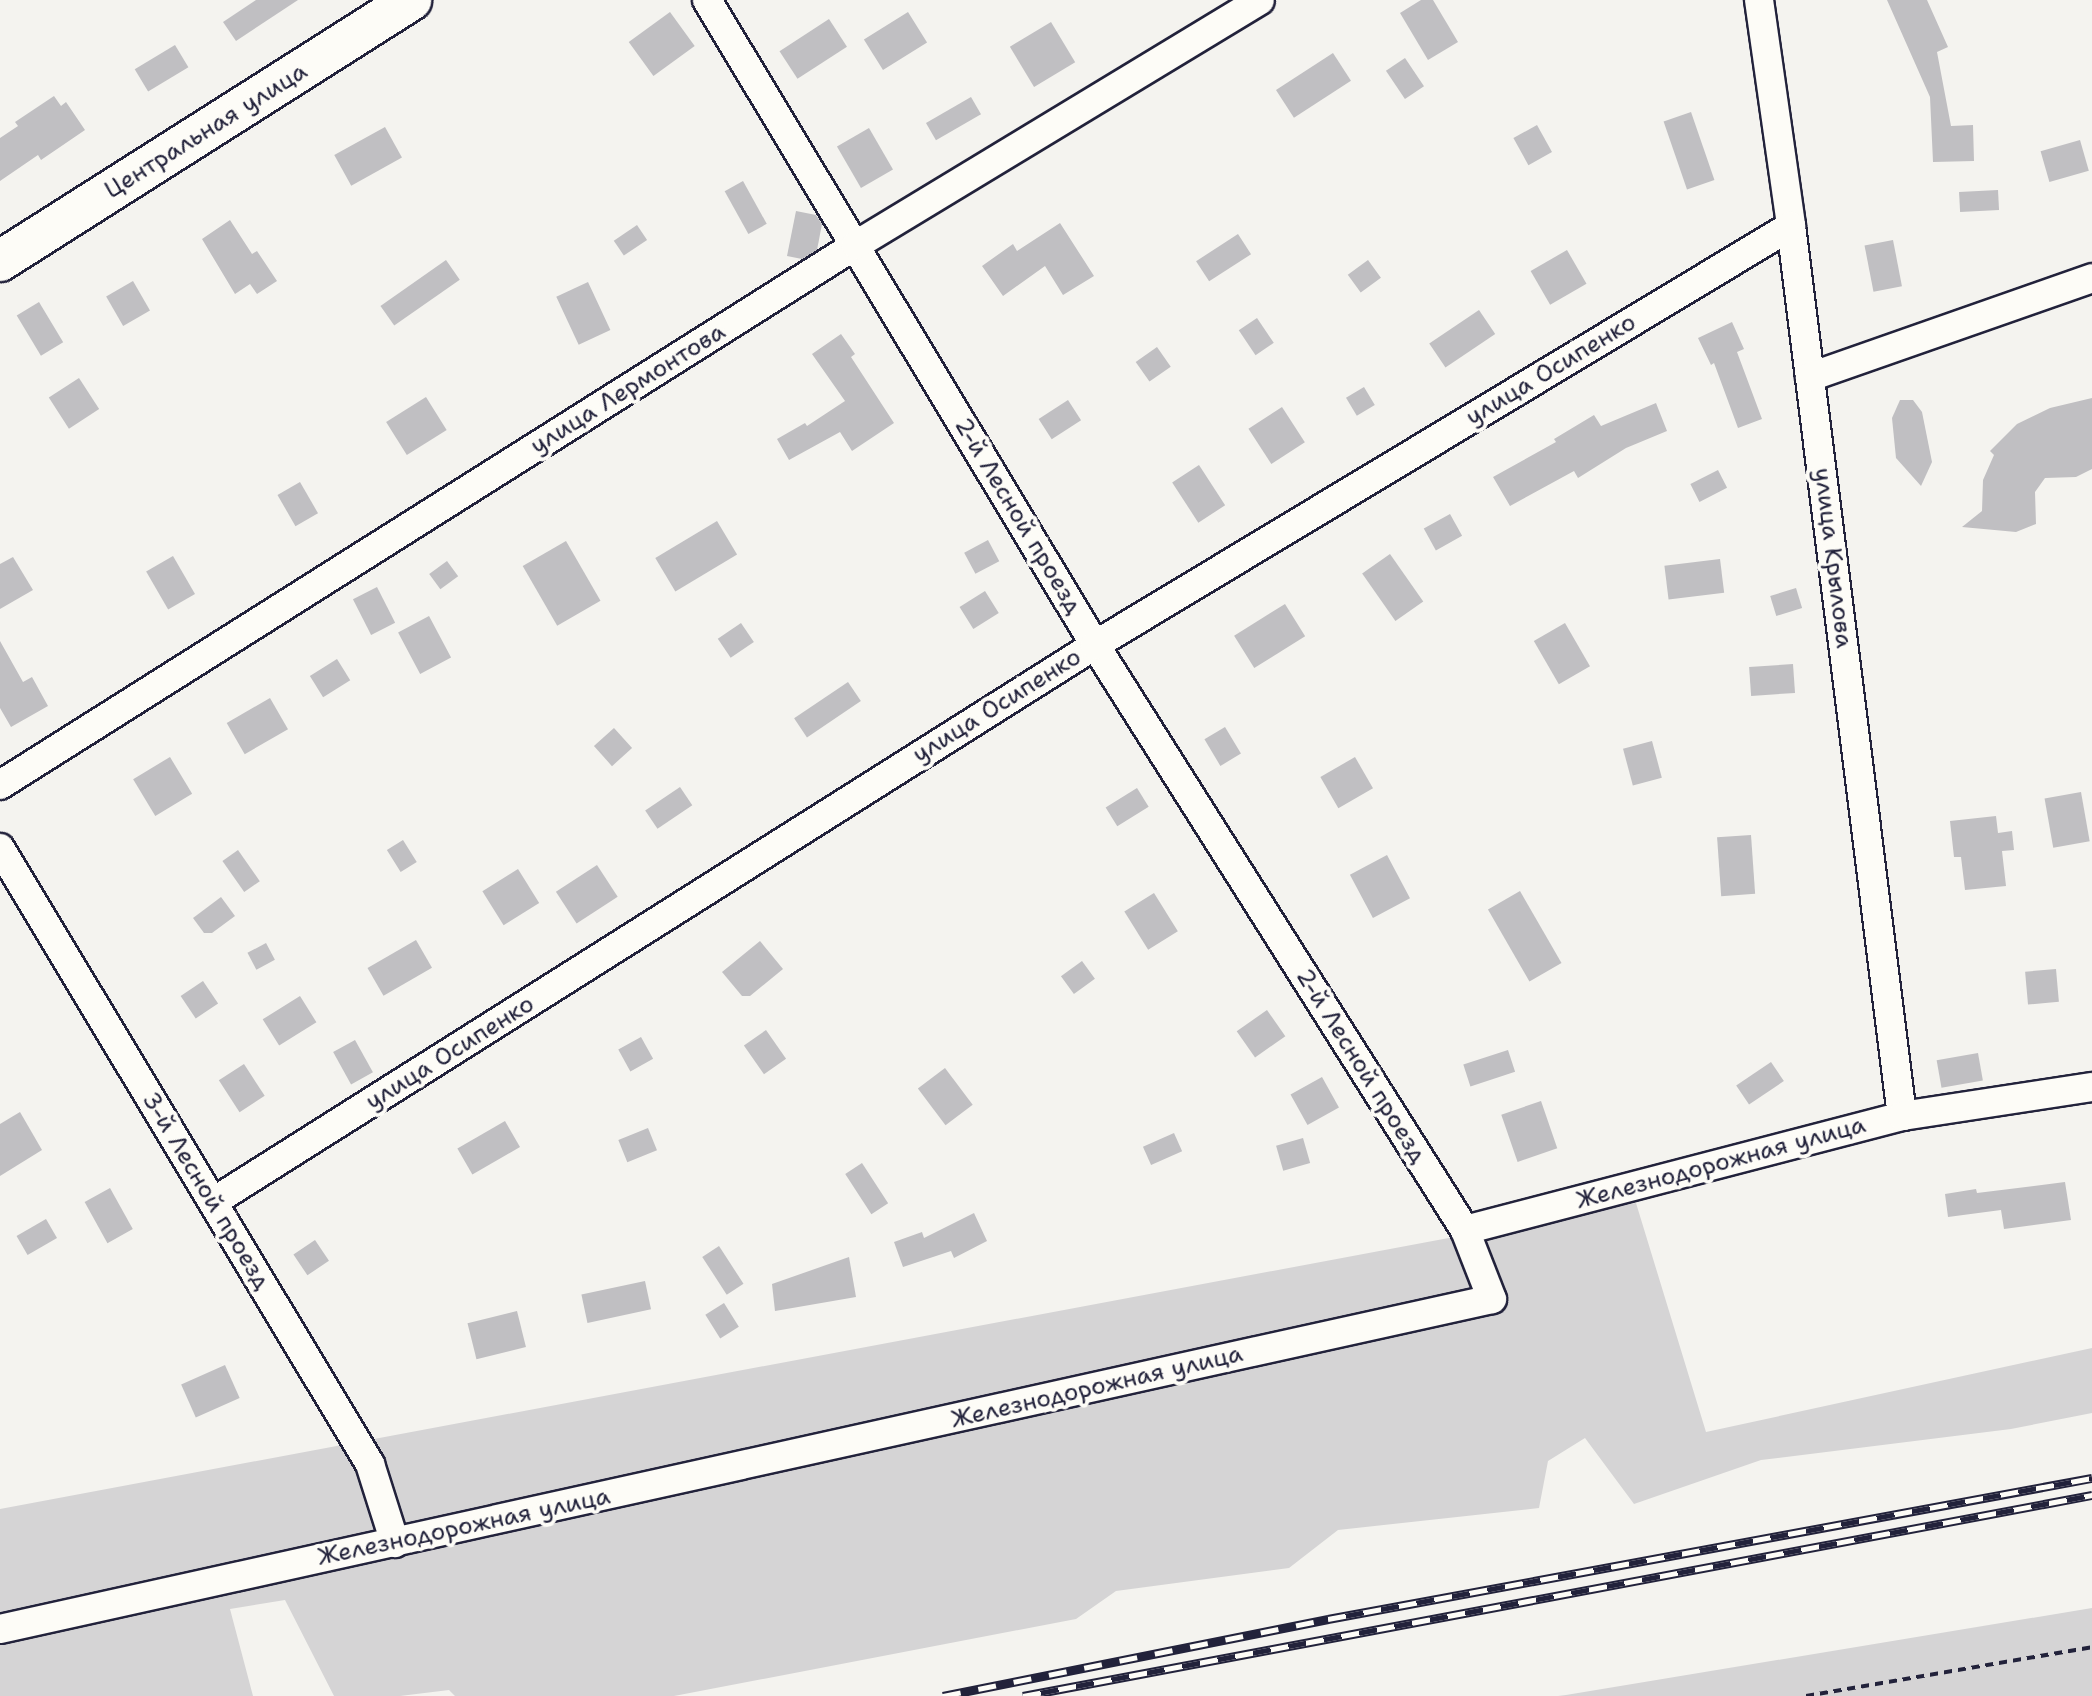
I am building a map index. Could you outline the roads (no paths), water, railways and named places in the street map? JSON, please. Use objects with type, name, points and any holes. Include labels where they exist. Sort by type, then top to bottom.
[{"type":"street","name":"Центральная улица","points":[[0,261],[411,0]]},
{"type":"street","name":"2-й Лесной проезд","points":[[707,0],[1095,645],[1465,1230]]},
{"type":"street","name":"улица Лермонтова","points":[[0,785],[856,245],[1260,0]]},
{"type":"street","name":"улица Крылова","points":[[1759,0],[1791,226],[1902,1116]]},
{"type":"street","name":"улица Осипенко","points":[[213,1202],[1095,645],[1791,226]]},
{"type":"street","points":[[1810,377],[2092,278]]},
{"type":"street","name":"3-й Лесной проезд","points":[[0,848],[370,1464],[395,1543]]},
{"type":"street","name":"Железнодорожная улица","points":[[0,1629],[1492,1299],[1465,1230],[1902,1116],[2092,1087]]},
{"type":"railway","points":[[943,1696],[1328,1619],[2092,1478]]},
{"type":"railway","points":[[1023,1696],[2092,1495]]}]
